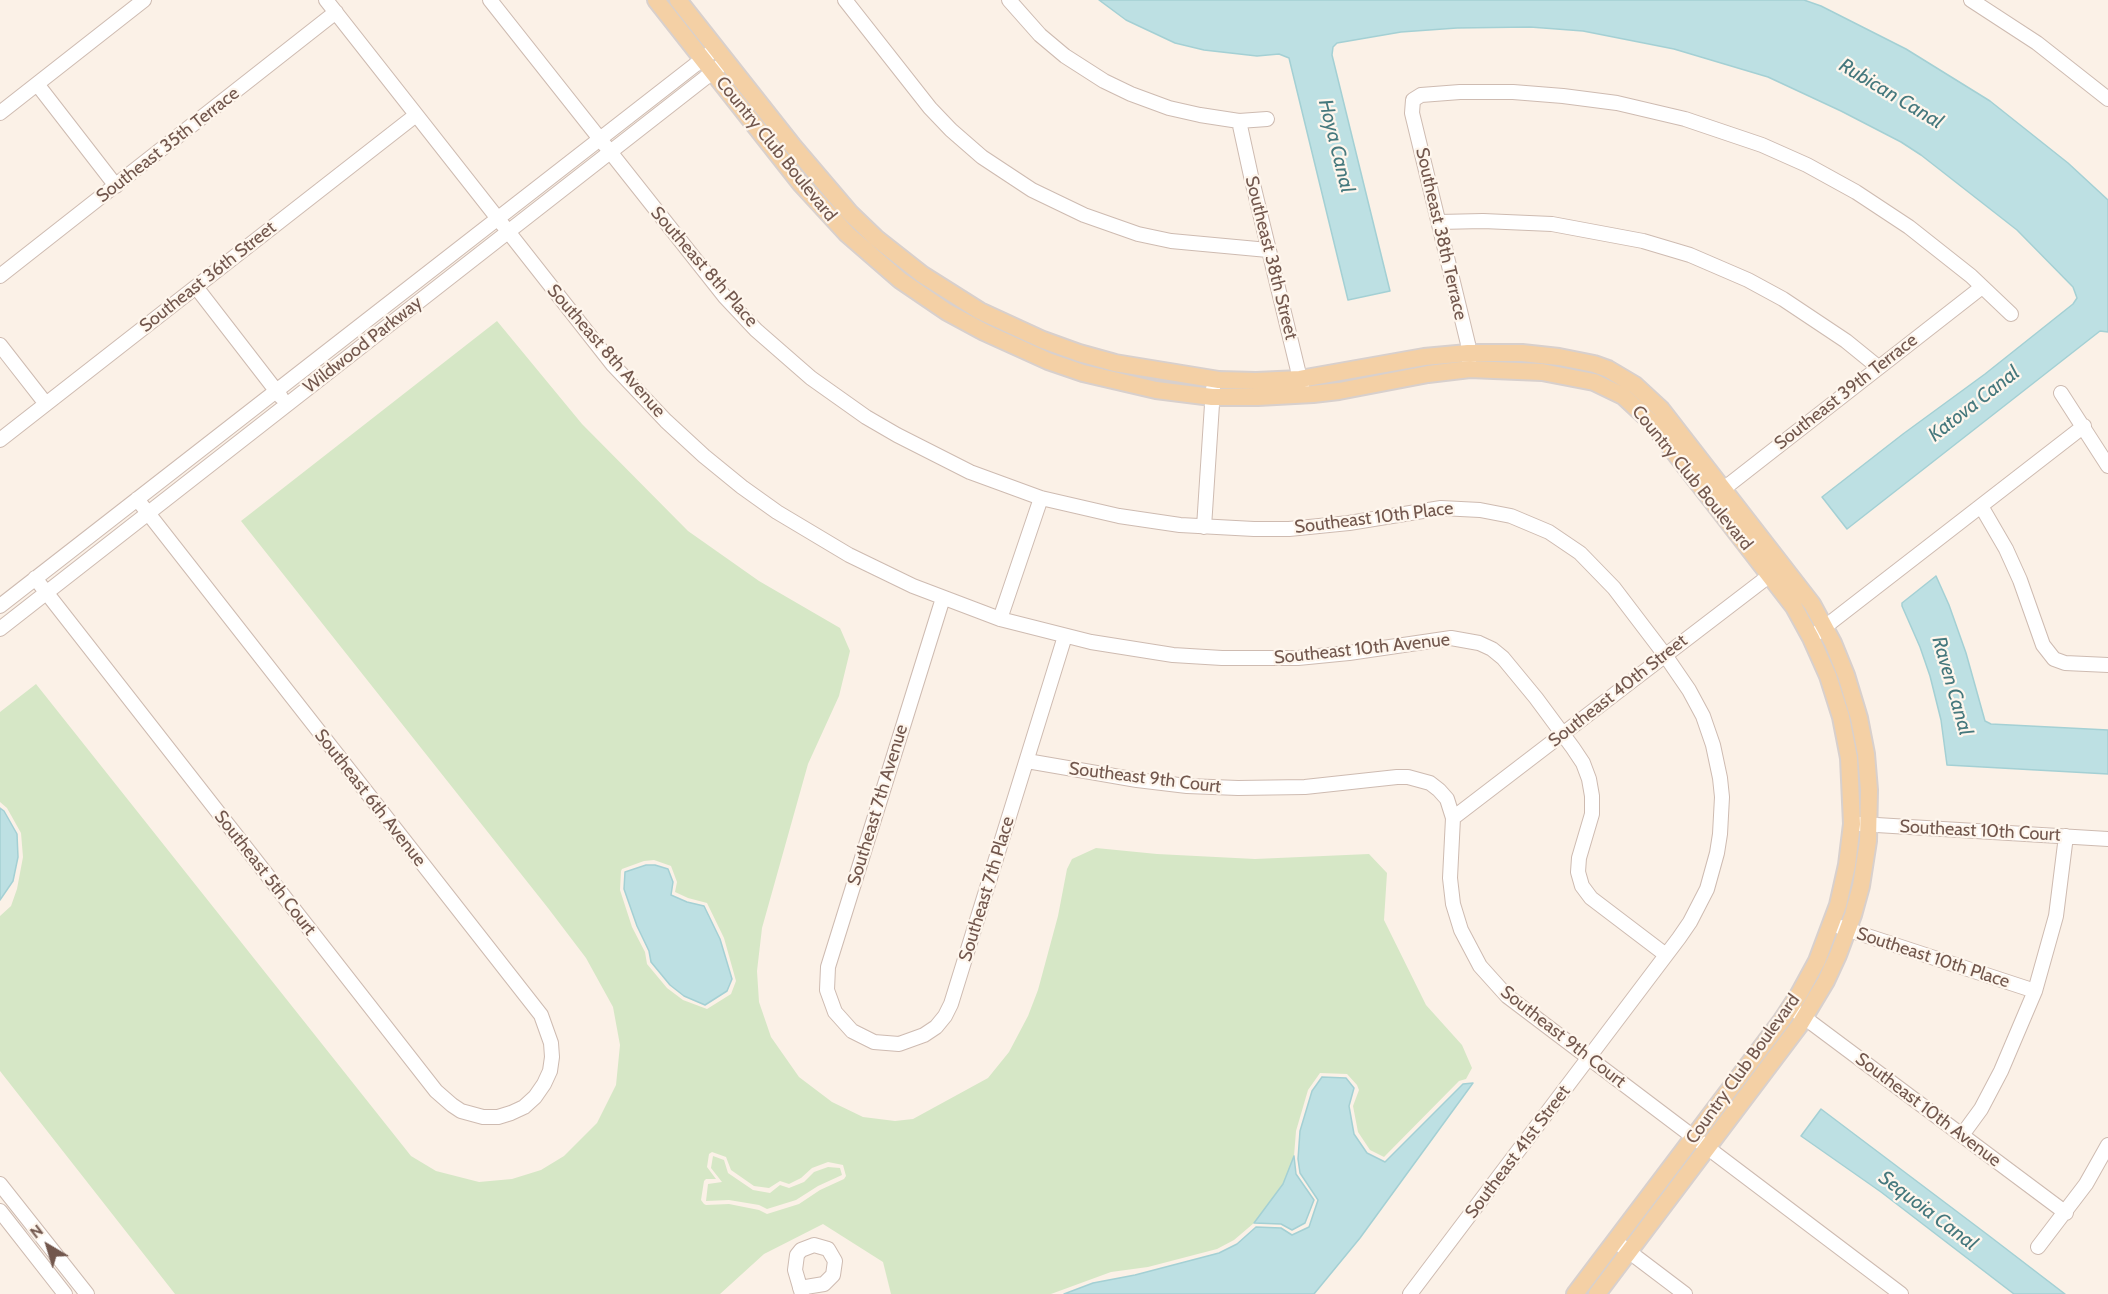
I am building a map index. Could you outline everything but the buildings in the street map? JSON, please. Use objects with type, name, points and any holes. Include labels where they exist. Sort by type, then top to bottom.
[{"type":"main road","name":"Country Club Boulevard","points":[[656,0],[818,205],[878,262],[935,304],[984,332],[1030,354],[1119,383],[1212,397],[1237,398],[1302,387],[1424,357],[1469,361],[1584,379],[1614,391],[1632,403],[1650,421],[1710,499],[1776,570],[1812,604],[1846,675],[1859,718],[1868,772],[1861,824],[1861,886],[1848,930],[1826,981],[1805,1018],[1615,1241],[1575,1294]]},
{"type":"main road","name":"Country Club Boulevard","points":[[678,0],[793,147],[850,213],[894,253],[951,294],[1009,326],[1079,353],[1115,363],[1213,379],[1256,381],[1302,387]]},
{"type":"main road","name":"Country Club Boulevard","points":[[1469,361],[1522,353],[1594,364],[1619,375],[1640,388],[1661,409],[1724,488],[1776,570],[1811,638],[1828,676],[1846,737],[1861,824],[1832,924],[1817,961],[1791,1007],[1699,1142],[1629,1252],[1597,1294]]},
{"type":"street","points":[[0,113],[144,0]]},
{"type":"street","points":[[326,0],[497,219]]},
{"type":"street","points":[[490,0],[599,139]]},
{"type":"street","points":[[845,0],[930,108],[951,130],[982,157],[1032,190],[1084,215],[1146,236],[1210,246],[1268,250]]},
{"type":"street","points":[[1010,0],[1052,46],[1104,81],[1131,94],[1169,108],[1200,115],[1239,121],[1267,118]]},
{"type":"street","points":[[1971,0],[2037,43],[2108,99]]},
{"type":"street","name":"Southeast 35th Terrace","points":[[0,276],[336,12]]},
{"type":"street","name":"Wildwood Parkway","points":[[0,629],[610,152],[707,65],[716,48]]},
{"type":"street","name":"Wildwood Parkway","points":[[0,606],[599,139],[707,65],[726,62]]},
{"type":"street","points":[[37,84],[116,186]]},
{"type":"street","name":"Southeast 38th Terrace","points":[[1469,361],[1439,222],[1412,113],[1413,100],[1421,95],[1460,92],[1537,94],[1617,103],[1685,119],[1785,155],[1856,192],[1909,227],[1946,255],[1982,287]]},
{"type":"street","name":"Southeast 36th Street","points":[[0,440],[416,115]]},
{"type":"street","name":"Southeast 38th Street","points":[[1239,121],[1302,387]]},
{"type":"street","name":"Southeast 8th Place","points":[[599,139],[725,297],[756,330],[811,378],[866,417],[970,472],[1041,498],[1119,516],[1204,527]]},
{"type":"street","name":"Southeast 8th Avenue","points":[[497,219],[613,365],[658,413],[704,456],[742,487],[813,534],[886,574],[1000,620],[1065,636]]},
{"type":"street","points":[[1439,222],[1552,224],[1643,240],[1690,255],[1783,299],[1846,341],[1878,367]]},
{"type":"street","points":[[196,287],[286,404]]},
{"type":"street","points":[[1982,287],[2011,314]]},
{"type":"street","name":"Southeast 39th Terrace","points":[[1710,499],[1982,287]]},
{"type":"street","points":[[0,345],[45,404]]},
{"type":"street","points":[[1204,527],[1213,379]]},
{"type":"street","points":[[2061,393],[2108,466]]},
{"type":"street","points":[[1811,638],[2084,426]]},
{"type":"street","points":[[1000,620],[1041,498]]},
{"type":"street","name":"Southeast 6th Avenue","points":[[137,499],[540,1016],[551,1043],[550,1071],[535,1097],[524,1107]]},
{"type":"street","points":[[1981,506],[2006,549],[2020,580],[2043,645],[2054,659],[2065,663],[2108,665]]},
{"type":"street","name":"Southeast 10th Place","points":[[1204,527],[1299,528],[1441,508],[1480,510],[1511,516],[1549,532],[1580,553],[1614,588],[1665,655]]},
{"type":"street","name":"Southeast 40th Street","points":[[1453,818],[1776,570]]},
{"type":"street","name":"Southeast 5th Court","points":[[35,578],[436,1091],[461,1110],[483,1117],[504,1115],[524,1107]]},
{"type":"street","name":"Southeast 7th Avenue","points":[[836,1012],[827,990],[828,968],[943,598]]},
{"type":"street","name":"Southeast 7th Place","points":[[836,1012],[852,1031],[862,1038],[887,1045],[911,1041],[924,1035],[936,1027],[945,1016],[951,1004],[1065,636]]},
{"type":"street","name":"Southeast 10th Avenue","points":[[1065,636],[1173,655],[1271,659],[1349,653],[1451,638],[1479,643],[1503,658],[1583,763],[1589,779],[1592,814],[1579,858],[1578,872],[1582,886],[1591,898],[1666,956]]},
{"type":"street","name":"Southeast 41st Street","points":[[1410,1294],[1666,956],[1690,922],[1707,889],[1720,834],[1722,797],[1713,745],[1706,723],[1689,690],[1665,655]]},
{"type":"street","name":"Southeast 9th Court","points":[[1027,761],[1137,780],[1238,788],[1305,787],[1408,777],[1430,783],[1447,799],[1453,818],[1451,891],[1457,917],[1473,954],[1507,996],[1901,1294]]},
{"type":"street","name":"Southeast 10th Court","points":[[1861,824],[2108,839]]},
{"type":"street","points":[[1962,1135],[1981,1109],[2001,1071],[2035,991],[2057,907],[2066,836]]},
{"type":"street","name":"Southeast 10th Place","points":[[1832,924],[2035,991]]},
{"type":"street","name":"Southeast 10th Avenue","points":[[1791,1007],[2066,1212]]},
{"type":"street","points":[[2038,1247],[2086,1184],[2108,1145]]},
{"type":"street","points":[[0,1184],[87,1294]]},
{"type":"street","points":[[0,1211],[65,1294]]},
{"type":"street","points":[[1615,1241],[1685,1294]]},
{"type":"green space","points":[[497,321],[582,424],[688,531],[759,581],[840,628],[850,651],[839,696],[808,764],[762,928],[757,971],[759,1002],[771,1037],[799,1077],[832,1102],[863,1117],[895,1121],[913,1119],[988,1078],[1009,1052],[1028,1016],[1038,990],[1058,916],[1067,869],[1072,859],[1096,848],[1255,859],[1369,854],[1387,873],[1384,920],[1426,1005],[1462,1045],[1472,1068],[1466,1079],[1459,1081],[1384,1157],[1370,1150],[1358,1132],[1353,1106],[1359,1090],[1357,1085],[1347,1074],[1320,1073],[1308,1090],[1296,1131],[1294,1156],[1283,1184],[1254,1223],[1234,1240],[1217,1249],[1148,1267],[1111,1272],[1051,1294],[891,1294],[883,1262],[823,1224],[764,1254],[720,1294],[175,1294],[0,1071],[0,916],[11,906],[23,857],[21,833],[7,808],[0,802],[0,712],[36,684],[411,1156],[436,1171],[479,1182],[512,1179],[541,1170],[564,1156],[597,1123],[616,1085],[620,1045],[613,1007],[586,958],[241,521]],"holes":[[[654,860],[671,866],[677,882],[675,892],[707,903],[724,938],[736,981],[731,994],[707,1009],[683,1000],[667,988],[647,964],[645,952],[632,927],[620,890],[621,871],[644,861]],[[712,1152],[726,1157],[731,1170],[754,1186],[769,1188],[780,1181],[789,1184],[801,1178],[812,1168],[828,1162],[843,1165],[846,1176],[799,1204],[767,1214],[759,1210],[729,1204],[706,1205],[701,1200],[704,1181],[716,1179],[707,1167],[709,1154]]]},
{"type":"green space","points":[[713,1156],[724,1160],[728,1173],[753,1190],[770,1193],[780,1185],[789,1188],[804,1182],[814,1172],[828,1167],[840,1168],[842,1175],[796,1200],[767,1209],[759,1205],[729,1200],[706,1201],[708,1184],[722,1182],[711,1168]]},
{"type":"water","points":[[1099,0],[1804,0],[1821,6],[1906,49],[1990,101],[2068,163],[2108,200],[2108,332],[2100,331],[1847,529],[1822,497],[1985,374],[2073,304],[2077,298],[2073,287],[2017,230],[1921,155],[1841,111],[1768,77],[1674,49],[1583,31],[1530,27],[1457,28],[1401,32],[1337,43],[1333,47],[1332,55],[1390,291],[1348,300],[1289,58],[1279,54],[1257,56],[1204,50],[1175,43],[1126,20]]},
{"type":"water","name":"Raven Canal","points":[[1936,576],[1966,653],[1985,721],[1991,724],[2108,730],[2108,774],[1947,765],[1941,720],[1930,676],[1902,606],[1902,603]]},
{"type":"water","points":[[0,808],[17,834],[18,857],[13,881],[0,900]]},
{"type":"water","points":[[646,865],[668,869],[673,882],[671,895],[704,906],[720,939],[732,979],[727,991],[705,1005],[684,996],[670,985],[651,962],[649,951],[624,889],[625,872]]},
{"type":"water","points":[[1322,1077],[1346,1078],[1354,1088],[1349,1106],[1354,1134],[1367,1153],[1385,1162],[1463,1084],[1473,1083],[1360,1238],[1314,1294],[1064,1294],[1093,1283],[1135,1275],[1219,1253],[1237,1244],[1256,1227],[1281,1228],[1292,1235],[1309,1227],[1318,1200],[1300,1173],[1298,1159],[1300,1131],[1312,1091]]},
{"type":"water","name":"Sequoia Canal","points":[[1821,1109],[2065,1294],[2014,1294],[1881,1192],[1801,1136]]},
{"type":"water","points":[[1294,1156],[1296,1174],[1314,1200],[1305,1223],[1292,1230],[1281,1224],[1254,1223],[1283,1184]]},
{"type":"water label","name":"Rubican Canal","points":[[1891,94]]},
{"type":"water label","name":"Hoya Canal","points":[[1336,146]]},
{"type":"water label","name":"Katova Canal","points":[[1974,404]]}]
